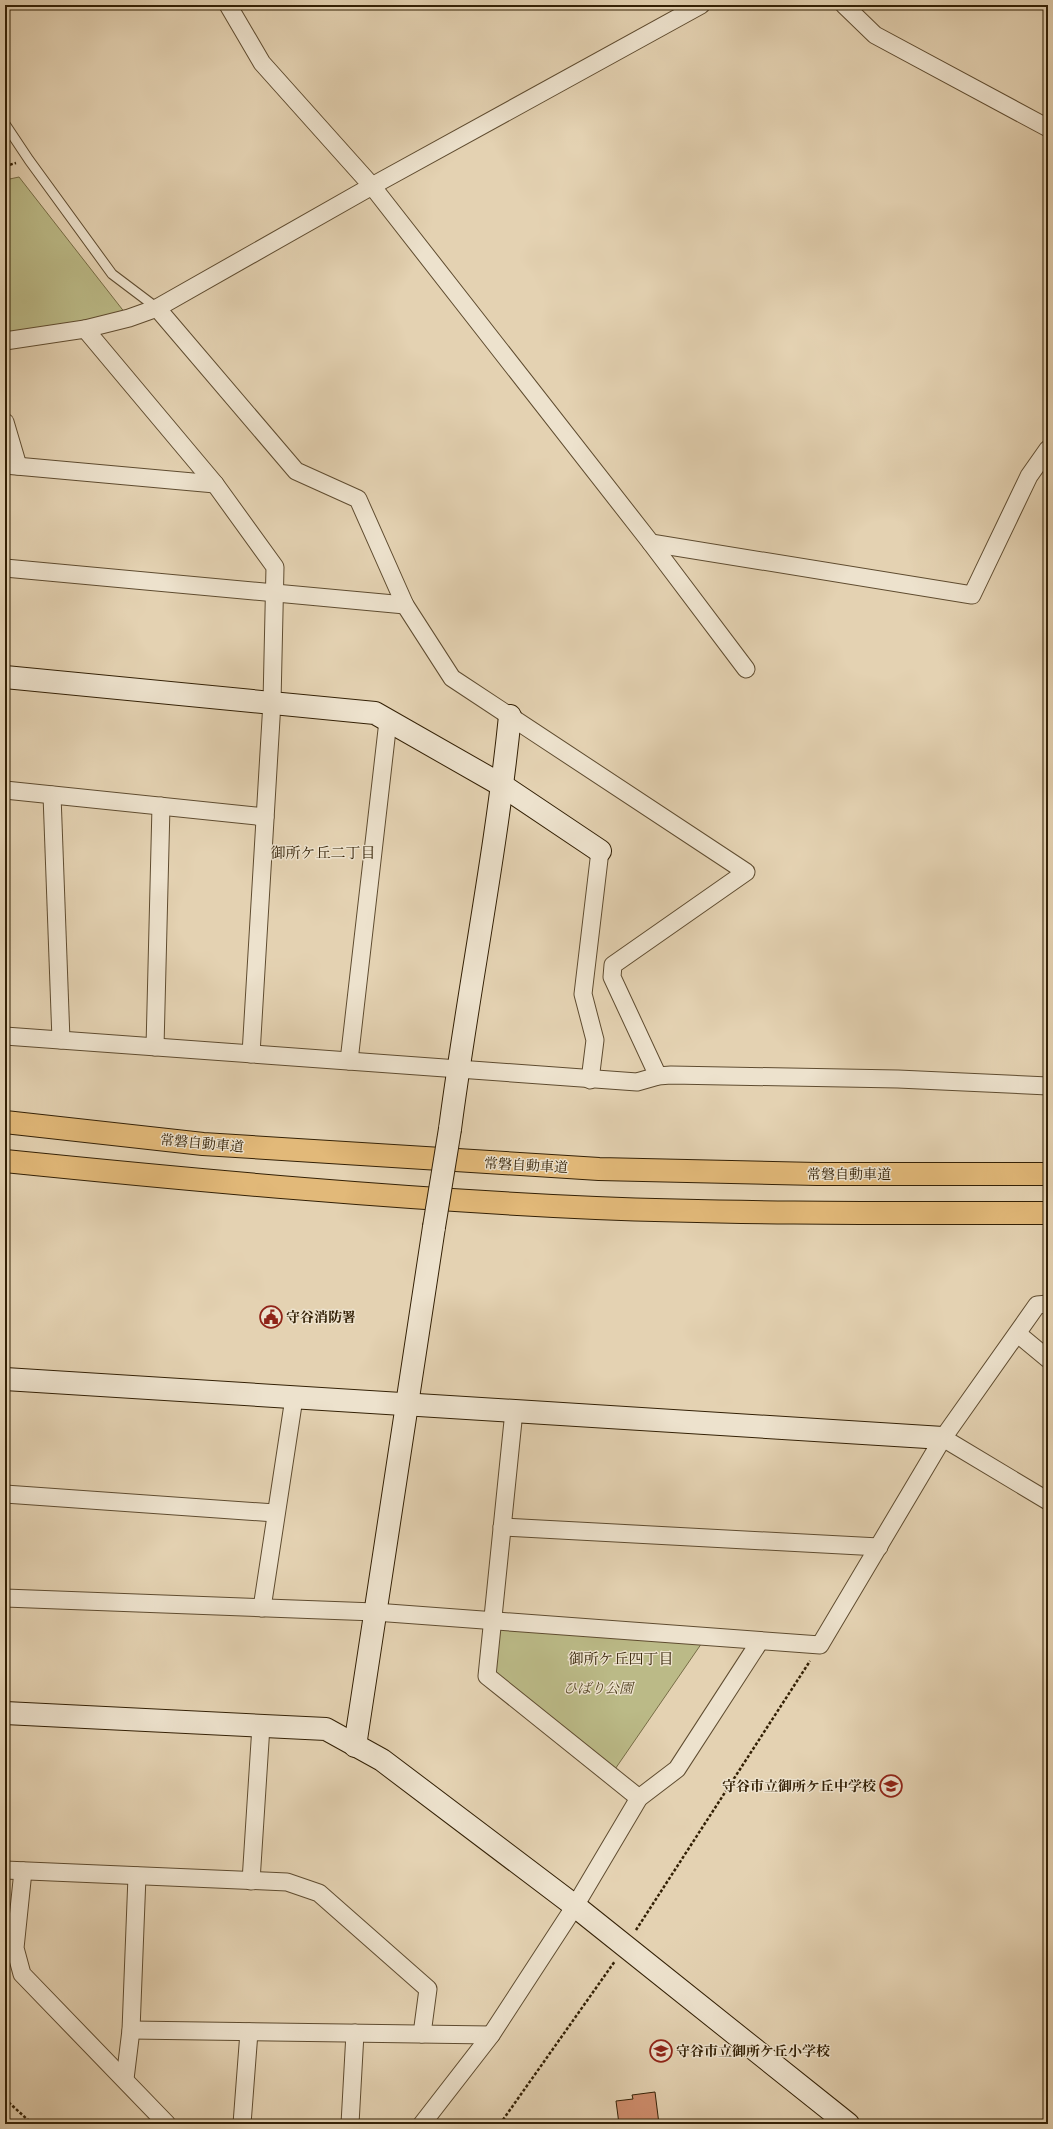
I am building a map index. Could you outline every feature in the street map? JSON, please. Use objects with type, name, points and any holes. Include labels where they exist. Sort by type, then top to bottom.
[{"type":"highway","name":"常磐自動車道","points":[[5,1122],[203,1144],[599,1169],[825,1174],[1048,1174]]},
{"type":"highway","points":[[5,1160],[197,1181],[377,1195],[598,1208],[824,1213],[1048,1213]]},
{"type":"street","points":[[228,5],[262,63],[372,186],[651,543],[746,669]]},
{"type":"street","points":[[5,341],[85,329],[129,318],[157,308],[372,186],[700,5]]},
{"type":"street","points":[[844,5],[875,35],[1048,128]]},
{"type":"street","points":[[157,308],[296,471],[358,500],[404,605],[452,678],[746,872],[612,965],[612,978],[658,1076]]},
{"type":"street","points":[[85,329],[215,484],[275,567],[272,702],[251,1054]]},
{"type":"street","points":[[5,422],[12,465],[215,484]]},
{"type":"street","points":[[651,543],[972,595],[1029,476],[1048,450]]},
{"type":"street","points":[[5,568],[404,605]]},
{"type":"street","points":[[5,677],[375,713],[503,786],[600,851],[583,994],[595,1040],[590,1080]]},
{"type":"street","points":[[355,1746],[406,1406],[450,1129],[458,1068],[503,786],[510,716]]},
{"type":"street","points":[[349,1061],[388,721]]},
{"type":"street","points":[[5,790],[265,817]]},
{"type":"street","points":[[52,795],[61,1040]]},
{"type":"street","points":[[155,1047],[161,806]]},
{"type":"street","points":[[5,1036],[458,1068],[590,1080],[637,1082],[658,1076],[898,1080],[1048,1086]]},
{"type":"street","points":[[5,1598],[375,1612],[820,1645],[943,1438],[1018,1334],[1037,1305],[1048,1304]]},
{"type":"street","points":[[1018,1334],[1048,1358]]},
{"type":"street","points":[[5,1379],[406,1406],[514,1411],[943,1438],[1048,1501]]},
{"type":"street","points":[[262,1608],[275,1513],[294,1398]]},
{"type":"street","points":[[514,1411],[487,1676],[639,1798]]},
{"type":"street","points":[[5,1494],[275,1513]]},
{"type":"street","points":[[502,1527],[879,1547]]},
{"type":"street","points":[[422,2124],[491,2035],[575,1906],[639,1798],[677,1769],[760,1641]]},
{"type":"street","points":[[5,1713],[326,1729],[382,1760],[575,1906],[848,2124]]},
{"type":"street","points":[[251,1881],[261,1726]]},
{"type":"street","points":[[5,1870],[287,1882],[319,1893],[428,1989],[422,2034]]},
{"type":"street","points":[[23,1871],[15,1948],[22,1974],[167,2124]]},
{"type":"street","points":[[125,2079],[130,2030],[137,1876]]},
{"type":"street","points":[[130,2030],[491,2035]]},
{"type":"street","points":[[242,2124],[249,2032]]},
{"type":"street","points":[[350,2124],[355,2033]]},
{"type":"lane","points":[[5,124],[29,160],[112,274],[157,308]]},
{"type":"path","points":[[500,2124],[626,1946],[820,1645]]},
{"type":"path","points":[[5,2099],[33,2124]]},
{"type":"path","points":[[28,2120],[39,2123]]},
{"type":"green space","points":[[19,177],[129,318],[5,341],[5,180]]},
{"type":"green space","name":"ひばり公園","points":[[493,1621],[706,1637],[611,1775],[487,1676]]},
{"type":"building","points":[[655,2092],[659,2124],[619,2124],[616,2101],[633,2099],[632,2095]]},
{"type":"place","name":"守谷消防署","points":[[271,1317]]},
{"type":"place","name":"守谷市立御所ケ丘中学校","points":[[891,1786]]},
{"type":"place","name":"守谷市立御所ケ丘小学校","points":[[661,2051]]},
{"type":"district","name":"御所ケ丘二丁目","points":[[323,853]]},
{"type":"district","name":"御所ケ丘四丁目","points":[[621,1659]]}]
